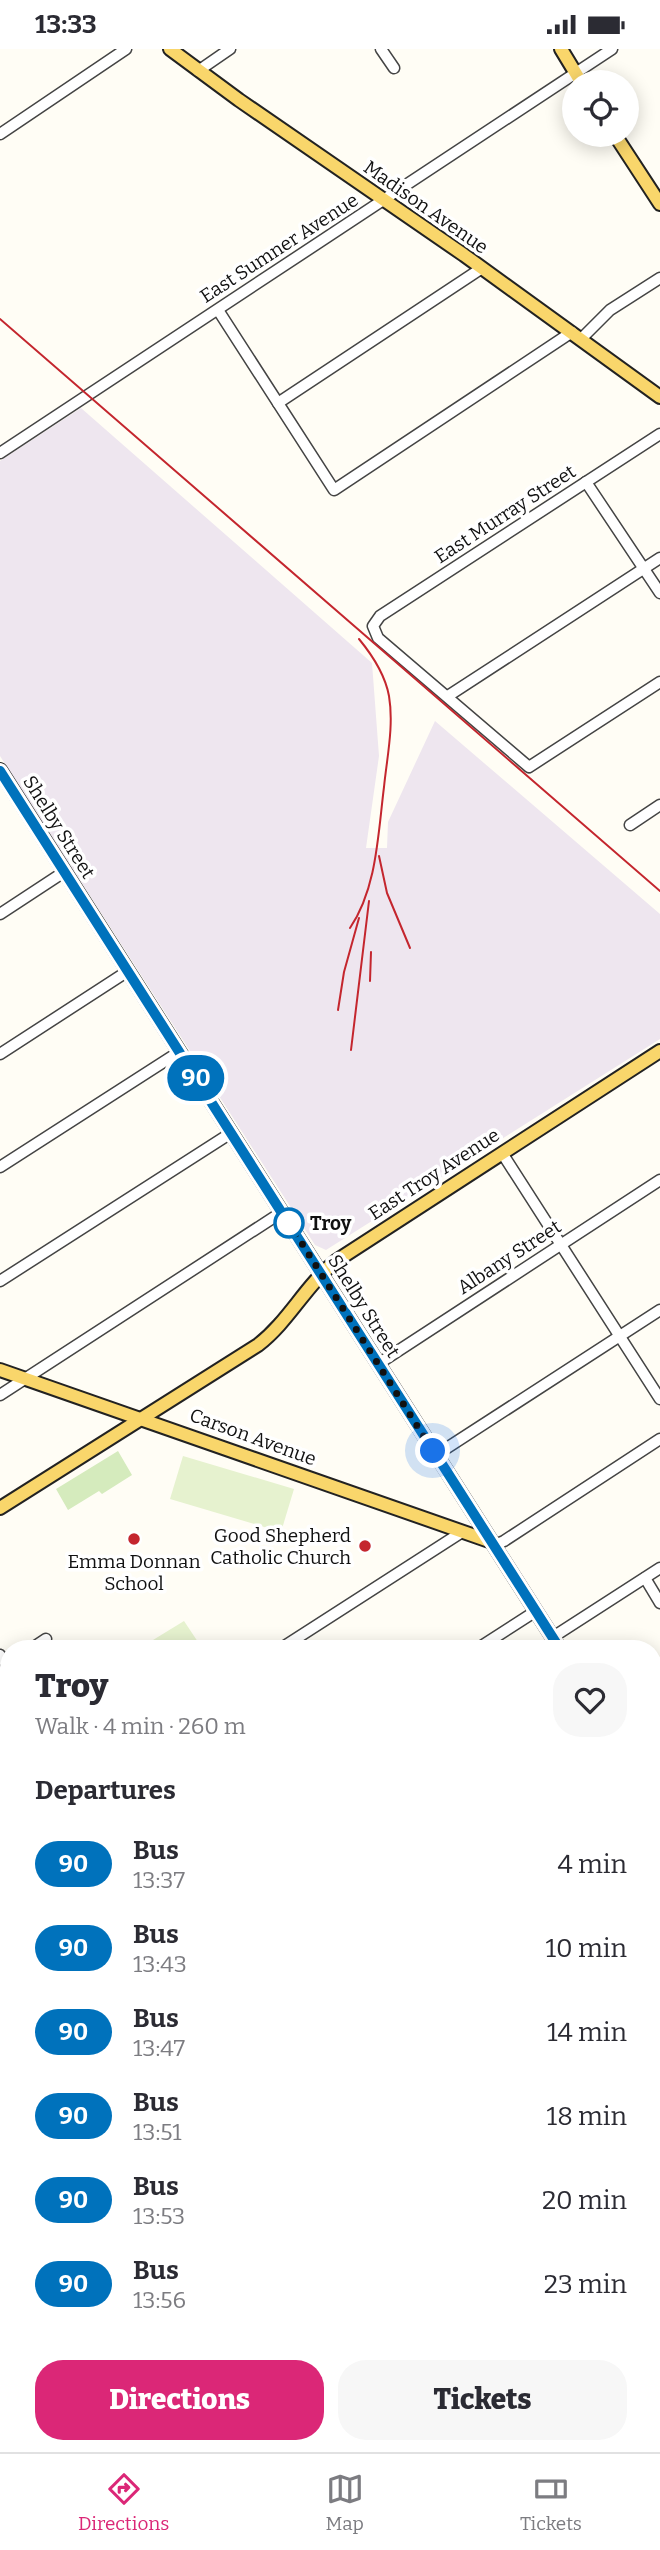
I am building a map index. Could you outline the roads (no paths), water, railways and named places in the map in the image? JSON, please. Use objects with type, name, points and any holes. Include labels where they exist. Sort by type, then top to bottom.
[{"type":"main road","name":"Madison Avenue","points":[[170,49],[482,268],[660,397]]},
{"type":"main road","points":[[561,49],[573,70]]},
{"type":"main road","points":[[623,147],[660,204]]},
{"type":"main road","name":"Shelby Street","points":[[0,771],[555,1640]]},
{"type":"main road","name":"East Troy Avenue","points":[[0,1508],[272,1335],[320,1274],[340,1258],[660,1051]]},
{"type":"main road","name":"Carson Avenue","points":[[0,1370],[492,1542]]},
{"type":"street","points":[[0,134],[126,49]]},
{"type":"street","points":[[198,71],[230,49]]},
{"type":"street","points":[[381,49],[394,68]]},
{"type":"street","name":"East Sumner Avenue","points":[[587,70],[612,49]]},
{"type":"street","name":"East Sumner Avenue","points":[[0,453],[384,201],[562,88]]},
{"type":"street","points":[[278,403],[482,268]]},
{"type":"street","points":[[218,310],[334,490],[577,336],[610,310],[660,278]]},
{"type":"street","name":"East Murray Street","points":[[448,697],[378,638],[373,626],[377,618],[660,434]]},
{"type":"street","points":[[586,482],[660,593]]},
{"type":"street","points":[[660,558],[448,697],[529,767],[660,682]]},
{"type":"street","points":[[630,825],[660,805]]},
{"type":"street","points":[[0,914],[64,871]]},
{"type":"street","points":[[0,1054],[128,971]]},
{"type":"street","points":[[0,1167],[179,1052]]},
{"type":"street","points":[[0,1280],[231,1133]]},
{"type":"street","points":[[502,1153],[660,1399]]},
{"type":"street","name":"Albany Street","points":[[378,1364],[660,1179]]},
{"type":"street","points":[[0,1395],[282,1212]]},
{"type":"street","points":[[436,1455],[660,1310]]},
{"type":"street","points":[[492,1542],[497,1544],[504,1541],[660,1439]]},
{"type":"street","points":[[294,1640],[462,1532]]},
{"type":"street","points":[[553,1637],[660,1568]]},
{"type":"street","points":[[645,1578],[660,1602]]},
{"type":"street","points":[[491,1640],[536,1611]]},
{"type":"railway","points":[[0,319],[660,891]]},
{"type":"railway","points":[[350,928],[366,896],[375,860],[390,730],[389,696],[385,680],[359,639]]},
{"type":"railway","points":[[379,856],[387,893],[410,948]]},
{"type":"railway","points":[[351,1050],[369,901]]},
{"type":"railway","points":[[338,1010],[344,972],[359,918]]},
{"type":"railway","points":[[370,981],[371,952]]},
{"type":"place","name":"Troy","points":[[289,1223]]},
{"type":"place","name":"Emma Donnan School","points":[[134,1539]]},
{"type":"place","name":"Good Shepherd Catholic Church","points":[[365,1546]]}]
